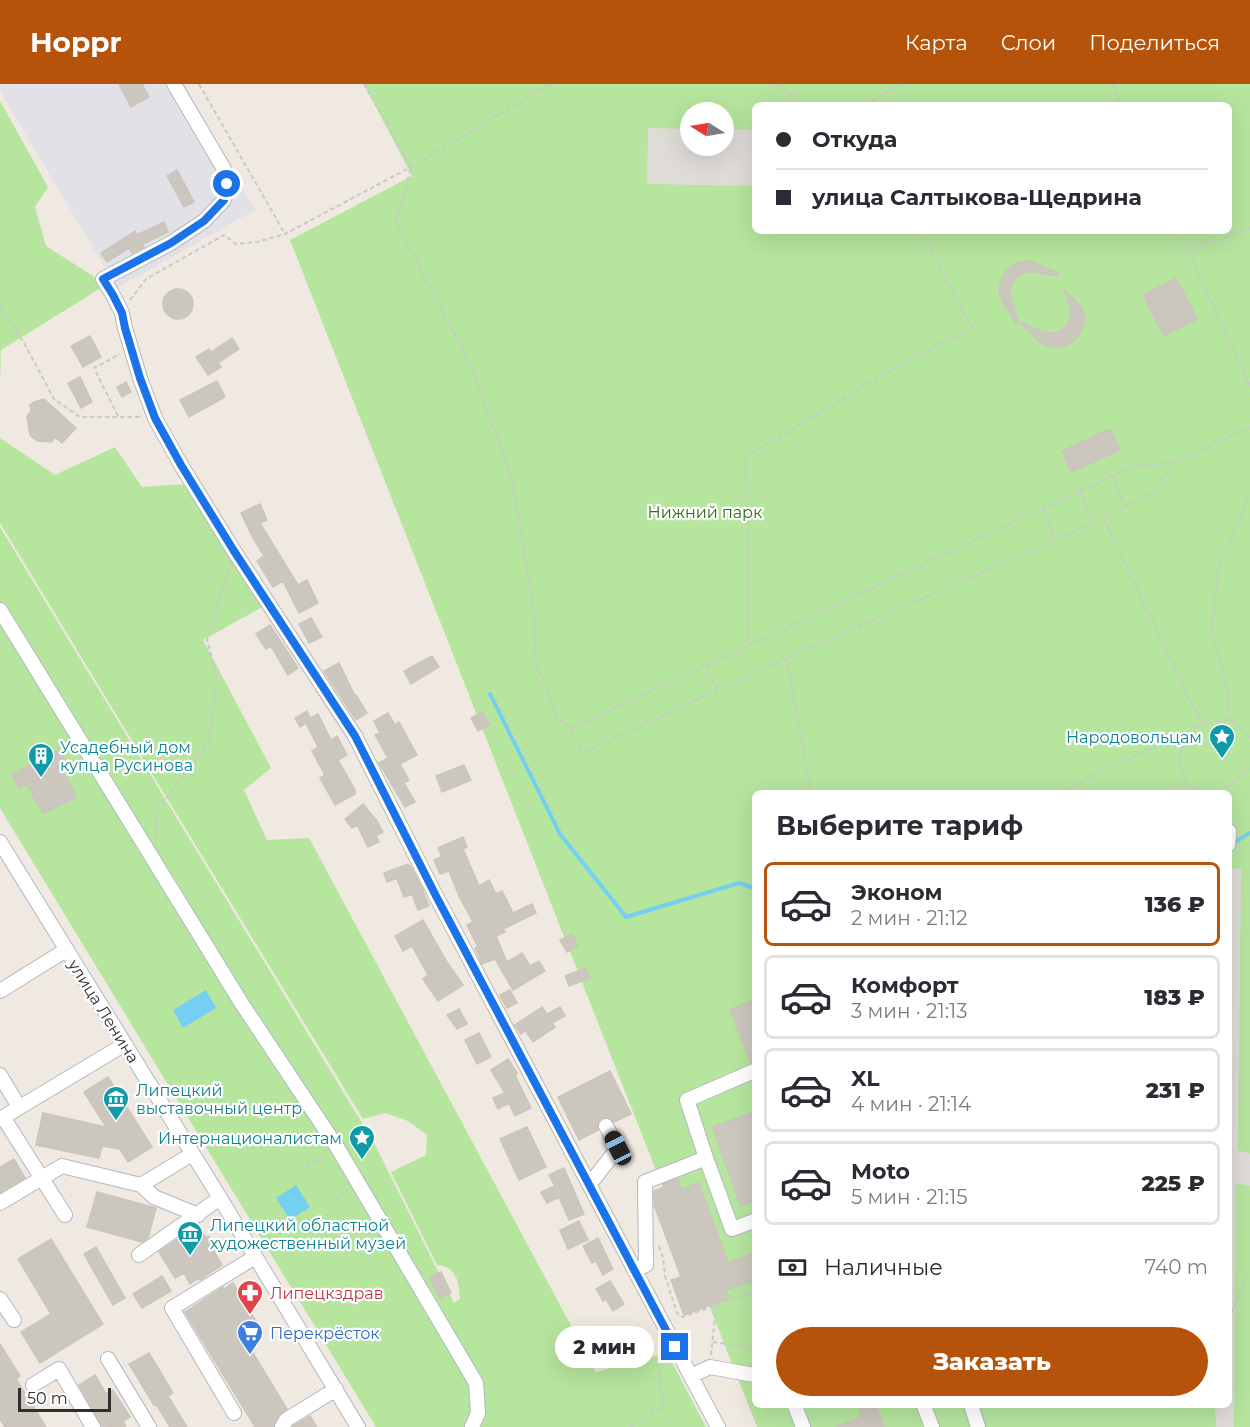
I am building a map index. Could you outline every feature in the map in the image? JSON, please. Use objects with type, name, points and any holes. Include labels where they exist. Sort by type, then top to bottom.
[{"type":"street","points":[[174,84],[224,169],[227,184],[224,200],[204,221],[171,243],[103,279],[122,313],[140,378],[155,418],[234,551],[355,736],[436,896],[718,1427]]},
{"type":"street","points":[[0,610],[242,1004],[354,1174],[476,1383],[478,1413],[472,1427]]},
{"type":"street","name":"улица Ленина","points":[[0,842],[220,1198],[358,1427]]},
{"type":"street","points":[[0,991],[66,950]]},
{"type":"street","points":[[65,1215],[2,1118],[125,1044]]},
{"type":"street","points":[[752,1072],[687,1100],[732,1229],[752,1222]]},
{"type":"street","points":[[0,1075],[19,1107]]},
{"type":"street","points":[[590,1185],[618,1148],[606,1126]]},
{"type":"street","points":[[141,1185],[192,1155]]},
{"type":"street","points":[[634,1270],[646,1265],[645,1182],[706,1158]]},
{"type":"street","points":[[0,1203],[62,1166],[141,1185],[154,1197],[198,1215]]},
{"type":"street","points":[[139,1255],[220,1198]]},
{"type":"street","points":[[234,1413],[172,1308],[255,1257]]},
{"type":"street","points":[[0,1299],[14,1320]]},
{"type":"street","points":[[108,1359],[149,1427]]},
{"type":"street","points":[[691,1376],[710,1366],[752,1375]]},
{"type":"street","points":[[33,1385],[59,1369],[93,1427]]},
{"type":"street","points":[[282,1427],[286,1420],[336,1389]]},
{"type":"street","points":[[796,1408],[803,1427]]},
{"type":"street","points":[[925,1408],[932,1427]]},
{"type":"street","points":[[972,1408],[978,1427]]},
{"type":"path","points":[[199,84],[285,234]]},
{"type":"path","points":[[364,84],[411,167],[396,223],[471,364],[512,479],[533,603],[536,662],[558,719],[571,728],[582,753],[787,658],[1094,523],[1155,490],[1174,463]]},
{"type":"path","points":[[122,313],[146,279],[224,235],[236,244],[257,242],[285,234],[411,167],[550,84]]},
{"type":"path","points":[[776,84],[802,102]]},
{"type":"path","points":[[871,102],[901,84]]},
{"type":"path","points":[[1113,84],[1120,102]]},
{"type":"path","points":[[1188,252],[1250,228]]},
{"type":"path","points":[[749,645],[746,458],[916,356],[973,329],[923,234]]},
{"type":"path","points":[[1180,234],[1250,385]]},
{"type":"path","points":[[0,305],[54,399],[80,417],[155,418]]},
{"type":"path","points":[[118,416],[94,368],[123,353]]},
{"type":"path","points":[[571,728],[1136,465],[1174,463],[1250,427]]},
{"type":"path","points":[[1112,476],[1126,506]]},
{"type":"path","points":[[1080,490],[1094,523]]},
{"type":"path","points":[[1250,495],[1219,566],[1212,631],[1227,687],[1230,719],[1250,737]]},
{"type":"path","points":[[1042,508],[1056,539]]},
{"type":"path","points":[[1104,518],[1201,723]]},
{"type":"path","points":[[157,844],[156,812],[209,741],[217,676],[207,640],[234,551]]},
{"type":"path","points":[[787,658],[810,790]]},
{"type":"path","points":[[708,665],[709,678],[720,690]]},
{"type":"path","points":[[1066,790],[1111,766],[1187,733],[1201,723],[1230,719]]},
{"type":"path","points":[[1186,784],[1179,756],[1187,733]]},
{"type":"path","points":[[1225,790],[1250,769]]},
{"type":"path","points":[[1186,784],[1199,790]]},
{"type":"path","points":[[1175,790],[1186,784]]},
{"type":"path","points":[[306,1167],[329,1152]]},
{"type":"path","points":[[327,1202],[348,1190]]},
{"type":"path","points":[[646,1248],[659,1246],[665,1276],[677,1314],[682,1317],[752,1293]]},
{"type":"path","points":[[1232,1311],[1250,1272]]},
{"type":"path","points":[[716,1305],[713,1342],[752,1348]]},
{"type":"path","points":[[630,1427],[663,1406],[657,1363],[675,1347]]},
{"type":"shaded area","points":[[0,84],[184,84],[255,210],[117,288],[0,91]]},
{"type":"shaded area","points":[[648,128],[680,129],[680,156],[734,156],[734,129],[752,130],[752,186],[647,184]]},
{"type":"shaded area","points":[[1232,868],[1241,869],[1238,1150],[1250,1154],[1250,1186],[1235,1183],[1234,1427],[1216,1427],[1215,1408],[1232,1408]]},
{"type":"green space","name":"Нижний парк","points":[[364,84],[1250,84],[1250,1427],[757,1427],[290,240],[412,176]]},
{"type":"green space","points":[[0,101],[48,187],[35,207],[46,246],[93,276],[101,288],[1,350],[0,382]]},
{"type":"green space","points":[[0,438],[55,475],[115,447],[142,487],[188,484],[266,605],[203,640],[271,768],[244,790],[267,840],[309,838],[596,1372],[667,1353],[706,1427],[376,1427],[0,808],[0,527],[373,1141],[454,1303],[460,1299],[456,1276],[444,1266],[437,1265],[391,1172],[426,1155],[427,1135],[406,1120],[385,1113],[363,1119],[0,523]]},
{"type":"water","points":[[206,990],[216,1008],[183,1028],[173,1010]]},
{"type":"water","points":[[296,1185],[310,1207],[290,1220],[276,1198]]},
{"type":"building","points":[[119,84],[142,84],[149,97],[131,107]]},
{"type":"building","points":[[177,170],[194,202],[184,207],[167,176]]},
{"type":"building","points":[[164,222],[168,232],[143,244],[144,247],[132,253],[129,248],[107,262],[101,253],[135,231],[137,235]]},
{"type":"building","points":[[1027,261],[1058,273],[1057,276],[1030,272],[1015,279],[1010,295],[1018,322],[1016,323],[1002,301],[999,293],[1000,285],[1006,271],[1019,262]]},
{"type":"building","points":[[1176,278],[1197,319],[1164,336],[1143,295]]},
{"type":"building","points":[[178,289],[189,293],[193,304],[189,315],[178,319],[167,315],[163,304],[167,293]]},
{"type":"building","points":[[1064,289],[1082,308],[1084,323],[1077,338],[1071,343],[1064,346],[1048,346],[1041,343],[1020,322],[1045,333],[1056,333],[1066,327],[1071,311]]},
{"type":"building","points":[[90,336],[101,357],[83,367],[71,346]]},
{"type":"building","points":[[232,338],[239,349],[218,363],[221,367],[208,375],[196,357],[209,349],[211,352]]},
{"type":"building","points":[[80,377],[92,402],[81,408],[68,383]]},
{"type":"building","points":[[217,381],[225,397],[189,417],[180,400]]},
{"type":"building","points":[[126,382],[131,392],[122,397],[117,387]]},
{"type":"building","points":[[44,399],[76,428],[62,443],[55,437],[51,442],[37,441],[30,435],[27,416],[31,411],[30,405]]},
{"type":"building","points":[[1110,429],[1120,450],[1071,472],[1062,451]]},
{"type":"building","points":[[260,504],[267,520],[260,523],[298,585],[307,580],[318,603],[299,613],[283,581],[273,587],[257,561],[264,556],[241,513]]},
{"type":"building","points":[[311,618],[322,637],[309,643],[299,624]]},
{"type":"building","points":[[270,625],[298,668],[288,675],[271,646],[266,649],[256,634]]},
{"type":"building","points":[[432,656],[439,667],[411,684],[404,671]]},
{"type":"building","points":[[339,663],[355,696],[367,713],[356,720],[324,671]]},
{"type":"building","points":[[307,711],[310,718],[318,714],[331,740],[337,736],[347,755],[338,760],[355,794],[335,805],[320,778],[325,775],[312,751],[318,747],[306,723],[300,727],[295,718]]},
{"type":"building","points":[[482,712],[490,725],[478,731],[471,718]]},
{"type":"building","points":[[388,713],[395,725],[399,722],[417,755],[400,764],[409,780],[404,783],[415,802],[405,807],[379,763],[388,758],[375,735],[380,733],[374,721]]},
{"type":"building","name":"Усадебный дом купца Русинова","points":[[60,749],[66,762],[60,765],[76,797],[43,814],[27,784],[19,788],[12,774]]},
{"type":"building","points":[[464,765],[471,780],[442,792],[436,776]]},
{"type":"building","points":[[363,804],[383,832],[376,836],[379,842],[368,847],[357,825],[352,828],[345,819]]},
{"type":"building","points":[[463,837],[467,847],[463,849],[479,886],[489,880],[496,894],[502,891],[513,913],[532,904],[536,913],[503,929],[505,932],[496,936],[507,962],[522,953],[530,966],[539,961],[545,971],[513,990],[495,959],[482,964],[475,948],[478,947],[467,925],[473,922],[449,871],[440,874],[434,860],[442,857],[438,848]]},
{"type":"building","points":[[408,864],[429,906],[418,910],[412,894],[404,897],[397,878],[387,882],[384,873]]},
{"type":"building","points":[[423,920],[463,985],[438,1001],[423,979],[428,975],[412,946],[403,951],[395,936]]},
{"type":"building","points":[[572,934],[578,946],[567,952],[560,940]]},
{"type":"building","points":[[586,968],[590,978],[569,986],[565,976]]},
{"type":"building","points":[[510,990],[517,1003],[507,1008],[500,995]]},
{"type":"building","points":[[752,1001],[752,1063],[751,1063],[730,1010]]},
{"type":"building","points":[[542,1007],[547,1014],[560,1007],[565,1016],[552,1023],[555,1027],[533,1042],[525,1030],[521,1034],[515,1025]]},
{"type":"building","points":[[459,1009],[467,1024],[457,1029],[447,1015]]},
{"type":"building","points":[[479,1033],[491,1057],[477,1064],[465,1040]]},
{"type":"building","points":[[508,1059],[517,1073],[515,1075],[531,1108],[515,1116],[509,1103],[498,1109],[493,1098],[505,1093],[491,1070]]},
{"type":"building","points":[[610,1071],[631,1114],[614,1122],[610,1118],[602,1118],[598,1122],[598,1130],[579,1140],[558,1097]]},
{"type":"building","points":[[108,1077],[152,1147],[128,1162],[120,1149],[102,1146],[99,1158],[36,1145],[43,1113],[106,1127],[84,1092]]},
{"type":"building","points":[[752,1113],[752,1202],[741,1206],[712,1127]]},
{"type":"building","points":[[527,1127],[546,1167],[519,1180],[500,1139]]},
{"type":"building","points":[[14,1159],[25,1178],[0,1193],[0,1167]]},
{"type":"building","points":[[564,1168],[584,1214],[569,1220],[559,1197],[547,1203],[541,1192],[555,1186],[549,1175]]},
{"type":"building","points":[[678,1179],[682,1189],[699,1183],[728,1263],[752,1254],[752,1281],[726,1290],[729,1298],[684,1315],[671,1280],[681,1277],[654,1205],[654,1191],[664,1187],[663,1184]]},
{"type":"building","points":[[97,1192],[156,1208],[148,1238],[142,1242],[87,1227]]},
{"type":"building","points":[[579,1221],[588,1240],[568,1249],[560,1230]]},
{"type":"building","name":"Липецкий областной художественный музей","points":[[198,1225],[206,1238],[209,1236],[218,1251],[215,1253],[222,1265],[190,1284],[184,1273],[175,1278],[159,1252]]},
{"type":"building","points":[[598,1238],[613,1269],[603,1275],[596,1261],[592,1263],[583,1246]]},
{"type":"building","points":[[51,1239],[103,1324],[40,1363],[21,1332],[51,1314],[18,1259]]},
{"type":"building","points":[[96,1247],[125,1298],[113,1305],[84,1254]]},
{"type":"building","points":[[441,1272],[451,1293],[439,1298],[430,1277]]},
{"type":"building","points":[[162,1276],[171,1291],[142,1308],[133,1294]]},
{"type":"building","points":[[610,1281],[624,1304],[613,1311],[596,1289]]},
{"type":"building","points":[[233,1283],[263,1333],[247,1343],[287,1409],[279,1415],[273,1427],[255,1427],[185,1312]]},
{"type":"building","points":[[0,1344],[20,1376],[16,1379],[46,1427],[5,1427],[0,1419]]},
{"type":"building","points":[[149,1353],[173,1393],[168,1396],[187,1427],[170,1427],[129,1364]]},
{"type":"building","points":[[95,1375],[106,1394],[113,1390],[130,1417],[123,1421],[126,1427],[102,1426],[79,1385]]},
{"type":"building","points":[[859,1408],[877,1408],[884,1427],[837,1427],[837,1426],[862,1417]]},
{"type":"building","points":[[310,1416],[317,1427],[292,1427],[293,1426]]},
{"type":"waterway","points":[[490,694],[560,834],[626,917],[739,883],[752,887]]},
{"type":"waterway","points":[[1232,844],[1250,833]]},
{"type":"place","name":"Народовольцам","points":[[1222,760]]},
{"type":"place","name":"Усадебный дом купца Русинова","points":[[41,779]]},
{"type":"place","name":"Липецкий выставочный центр","points":[[116,1122]]},
{"type":"place","name":"Интернационалистам","points":[[362,1161]]},
{"type":"place","name":"Липецкий областной художественный музей","points":[[190,1257]]},
{"type":"place","name":"Липецкздрав","points":[[250,1316]]},
{"type":"place","name":"Перекрёсток","points":[[250,1356]]},
{"type":"route","points":[[227,184],[224,200],[204,221],[171,243],[103,279],[122,313],[140,378],[155,418],[234,551],[355,736],[436,896],[675,1347]]}]
